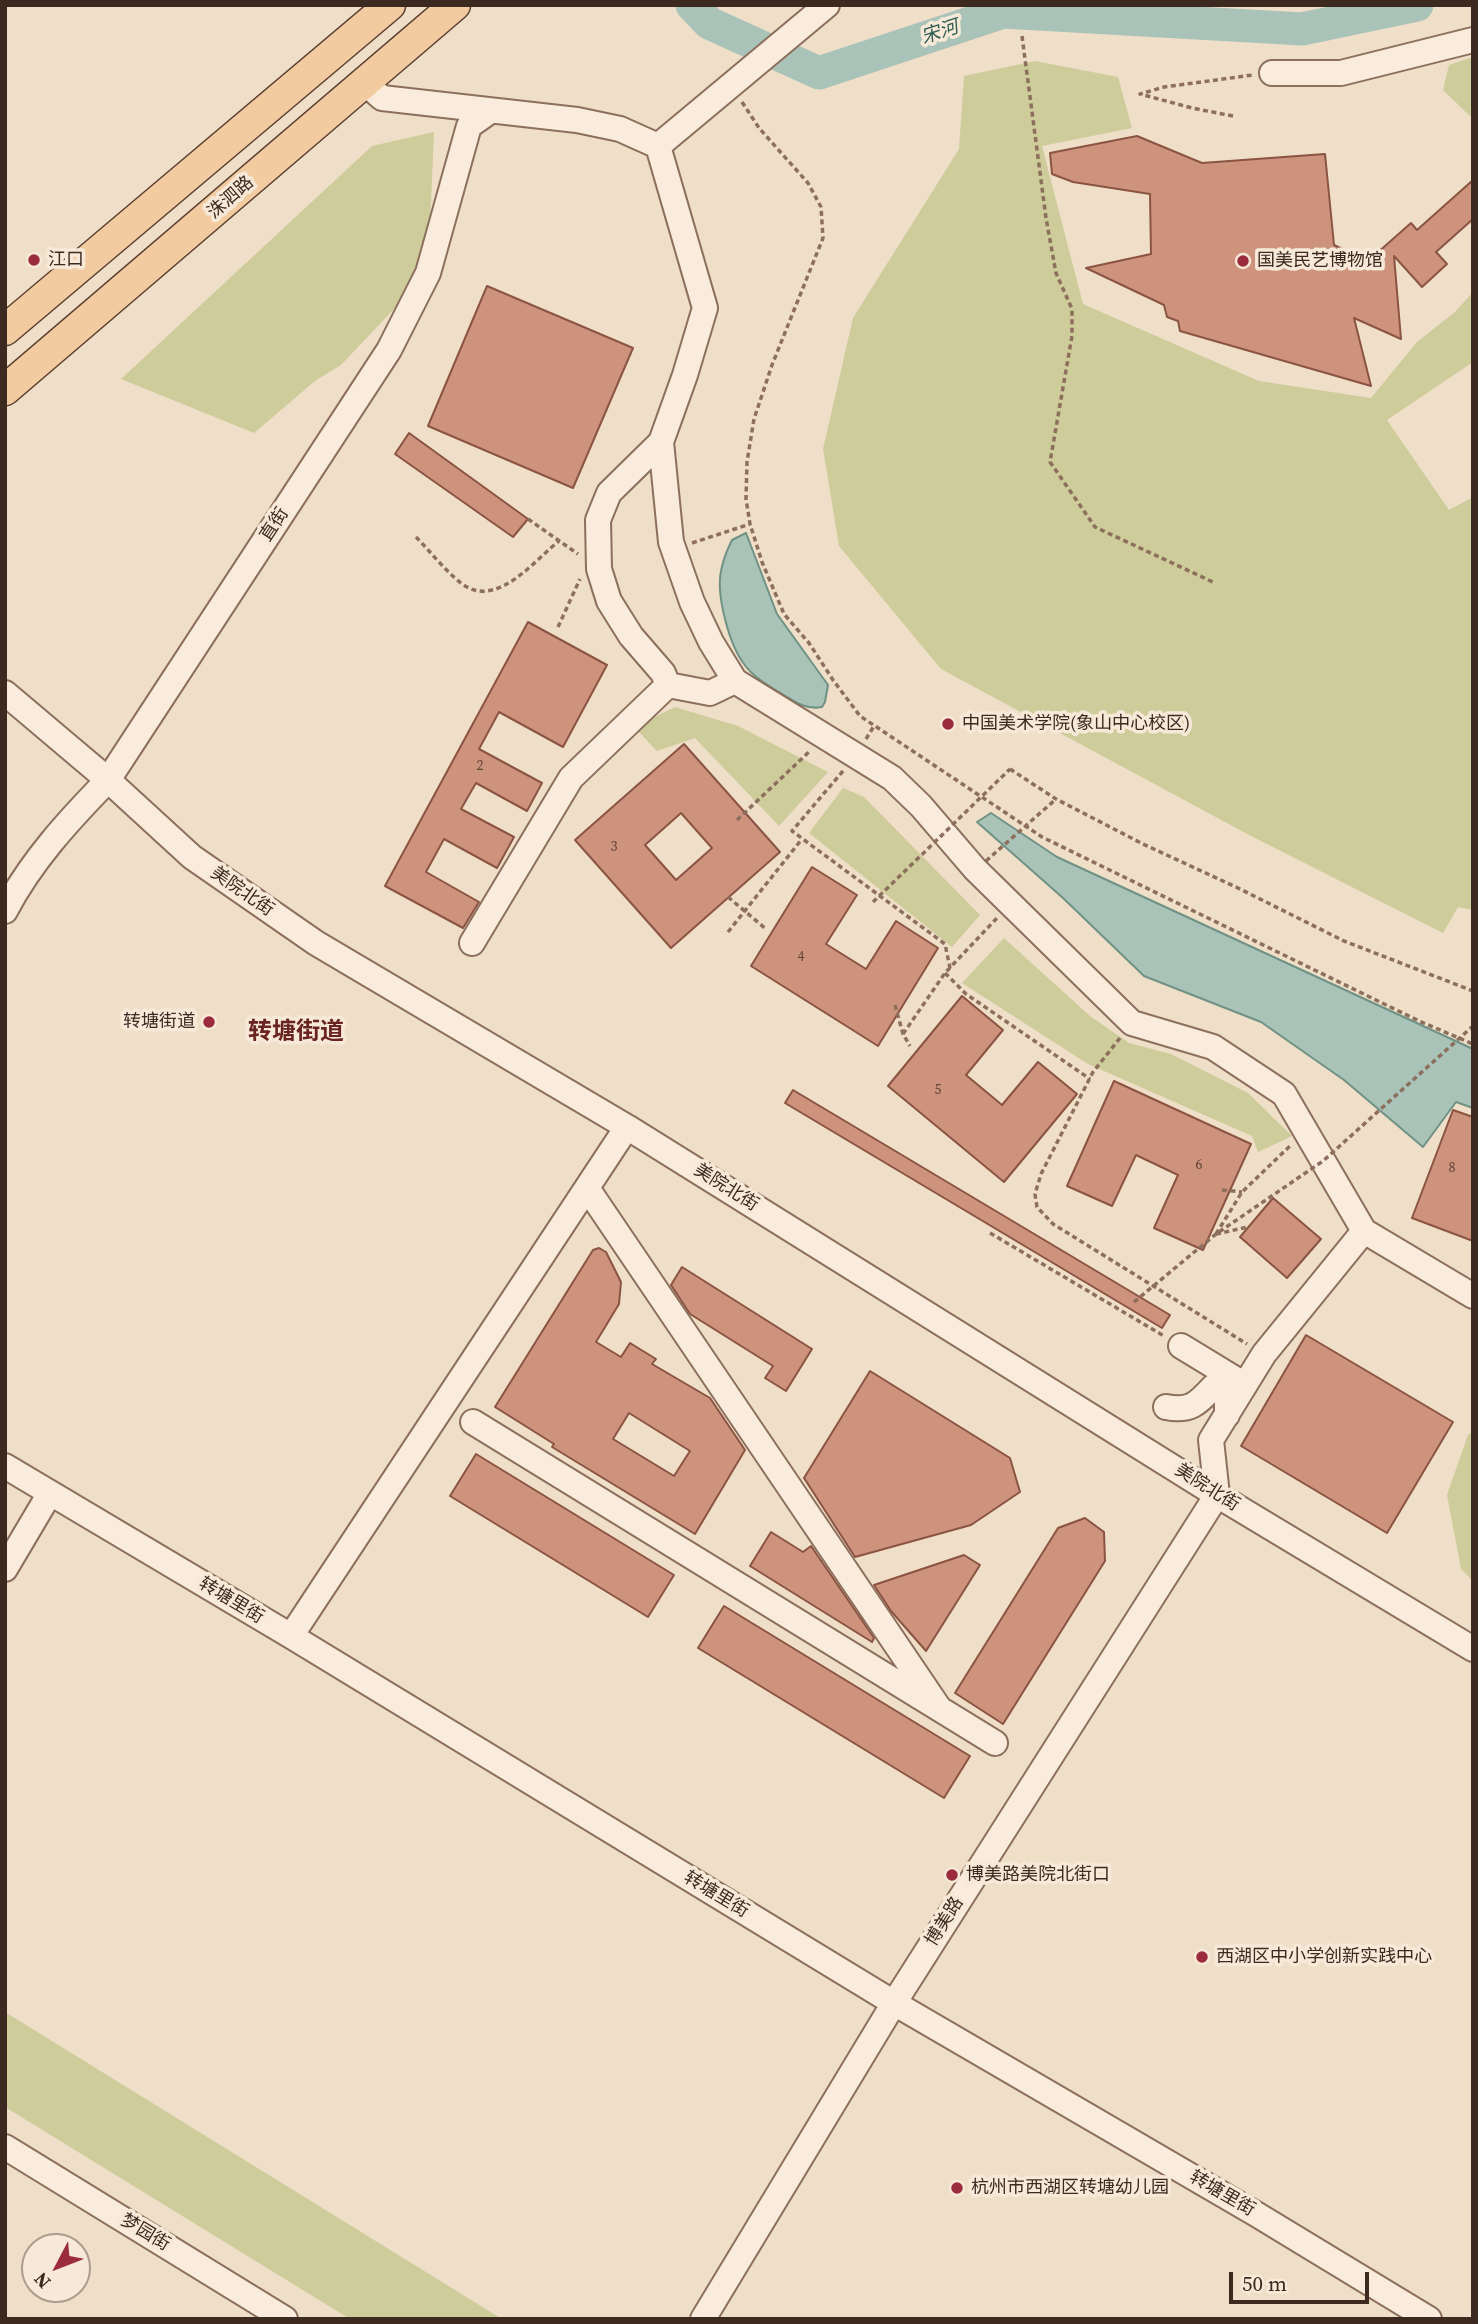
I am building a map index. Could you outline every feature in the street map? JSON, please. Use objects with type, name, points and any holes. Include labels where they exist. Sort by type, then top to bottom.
[{"type":"main road","points":[[5,330],[390,5]]},
{"type":"main road","name":"洙泗路","points":[[5,390],[455,5]]},
{"type":"street","points":[[658,146],[823,8]]},
{"type":"street","points":[[1272,73],[1341,73],[1473,40]]},
{"type":"street","points":[[365,83],[382,98],[578,120],[620,129],[658,146],[705,308],[685,375],[660,442],[609,494],[598,520],[594,566],[609,601],[631,636],[663,673],[668,685]]},
{"type":"street","name":"直街","points":[[5,911],[15,892],[58,832],[108,780],[389,350],[428,273],[469,126],[489,111]]},
{"type":"street","points":[[660,442],[674,549],[692,602],[711,642],[735,681],[892,778],[921,806],[975,869],[1132,1023],[1213,1047],[1284,1094],[1364,1231],[1473,1296]]},
{"type":"street","points":[[668,685],[710,693],[735,681]]},
{"type":"street","points":[[472,943],[571,778],[668,685]]},
{"type":"street","name":"美院北街","points":[[5,693],[108,780],[192,858],[316,943],[627,1127],[1217,1495],[1473,1648]]},
{"type":"street","points":[[291,1636],[627,1127]]},
{"type":"street","points":[[587,1188],[939,1708]]},
{"type":"street","points":[[1217,1495],[1211,1440],[1264,1354],[1364,1231]]},
{"type":"street","points":[[1181,1346],[1245,1385]]},
{"type":"street","points":[[1166,1407],[1182,1410],[1197,1403],[1214,1385],[1227,1393],[1227,1415]]},
{"type":"street","points":[[472,1422],[995,1743]]},
{"type":"street","name":"转塘里街","points":[[5,1466],[291,1636],[894,2003],[1244,2207],[1429,2319]]},
{"type":"street","points":[[5,1569],[50,1493]]},
{"type":"street","name":"博美路","points":[[703,2319],[894,2003],[1217,1495]]},
{"type":"street","name":"梦园街","points":[[5,2147],[285,2319]]},
{"type":"path","points":[[1022,36],[1056,273],[1072,309],[1072,336],[1050,462],[1095,527],[1215,583]]},
{"type":"path","points":[[1233,116],[1140,93],[1164,87],[1272,73]]},
{"type":"path","points":[[729,86],[759,128],[808,183],[821,207],[823,238],[772,365],[754,419],[747,462],[746,499],[750,524],[762,562],[784,614],[860,716],[1042,836],[1419,1021],[1473,1044]]},
{"type":"path","points":[[528,519],[594,566],[558,627]]},
{"type":"path","points":[[674,549],[750,524]]},
{"type":"path","points":[[416,537],[465,586],[480,592],[499,590],[559,541]]},
{"type":"path","points":[[737,820],[826,737]]},
{"type":"path","points":[[855,756],[792,831],[945,944],[950,968]]},
{"type":"path","points":[[873,902],[1010,769],[1056,799],[1143,844],[1344,941],[1473,991]]},
{"type":"path","points":[[986,861],[1056,799]]},
{"type":"path","points":[[728,932],[802,839]]},
{"type":"path","points":[[728,897],[766,929]]},
{"type":"path","points":[[903,1034],[945,973],[1010,904]]},
{"type":"path","points":[[945,973],[966,994],[1090,1079]]},
{"type":"path","points":[[895,1005],[903,1034],[910,1046]]},
{"type":"path","points":[[1132,1023],[1090,1079],[1041,1174],[1035,1194],[1037,1207],[1053,1224],[1264,1354]]},
{"type":"path","points":[[1134,1302],[1216,1234],[1323,1161],[1473,1026]]},
{"type":"path","points":[[1216,1234],[1242,1192],[1296,1141],[1307,1134]]},
{"type":"path","points":[[1222,1190],[1242,1192]]},
{"type":"path","points":[[1216,1234],[1248,1227]]},
{"type":"path","points":[[990,1233],[1181,1346]]},
{"type":"shaded area","points":[[1473,57],[1473,119],[1443,90],[1449,65]]},
{"type":"shaded area","points":[[1035,61],[1118,77],[1132,128],[1042,146],[1083,304],[1259,381],[1371,398],[1417,342],[1455,312],[1473,292],[1473,362],[1387,420],[1449,510],[1473,497],[1473,910],[1458,907],[1443,933],[1251,836],[941,669],[839,546],[823,449],[853,318],[959,149],[964,76]]},
{"type":"shaded area","points":[[434,132],[428,273],[341,365],[315,381],[254,433],[121,379],[372,146]]},
{"type":"shaded area","points":[[746,533],[777,614],[828,685],[822,707],[801,705],[762,681],[744,664],[733,644],[722,606],[721,571],[732,540]]},
{"type":"shaded area","points":[[675,707],[738,726],[828,772],[779,826],[695,738],[657,751],[634,727]]},
{"type":"shaded area","points":[[843,788],[864,797],[980,915],[952,947],[809,833]]},
{"type":"shaded area","points":[[991,813],[1057,857],[1473,1049],[1473,1108],[1456,1102],[1423,1147],[1344,1080],[1261,1022],[1144,976],[1063,898],[977,822]]},
{"type":"shaded area","points":[[1004,938],[1090,1016],[1129,1043],[1171,1054],[1248,1093],[1292,1136],[1258,1152],[1252,1136],[1088,1064],[962,983]]},
{"type":"shaded area","points":[[1473,1431],[1473,1581],[1461,1569],[1447,1495],[1468,1435]]},
{"type":"shaded area","points":[[5,2012],[502,2319],[350,2319],[5,2107]]},
{"type":"building","name":"国美民艺博物馆","points":[[1137,136],[1202,163],[1325,154],[1334,245],[1368,261],[1411,223],[1417,230],[1473,180],[1473,219],[1436,252],[1447,264],[1422,287],[1394,256],[1401,339],[1354,318],[1371,386],[1180,331],[1178,321],[1167,317],[1164,305],[1086,268],[1151,254],[1150,194],[1073,182],[1052,174],[1050,153]]},
{"type":"building","points":[[487,286],[633,348],[573,488],[428,426]]},
{"type":"building","points":[[409,433],[528,519],[513,537],[395,454]]},
{"type":"building","points":[[528,622],[607,665],[563,747],[499,712],[479,749],[542,783],[527,811],[476,783],[461,809],[514,837],[497,868],[444,839],[426,872],[479,902],[463,928],[385,886]]},
{"type":"building","points":[[684,744],[780,852],[671,948],[575,840]],"holes":[[[681,813],[712,848],[676,880],[645,845]]]},
{"type":"building","points":[[812,867],[857,895],[826,944],[866,969],[896,921],[938,948],[878,1046],[751,966]]},
{"type":"building","points":[[962,996],[1003,1030],[966,1075],[1002,1105],[1038,1062],[1077,1094],[1004,1182],[888,1086]]},
{"type":"building","points":[[1114,1081],[1251,1144],[1203,1250],[1154,1228],[1178,1175],[1136,1155],[1112,1206],[1067,1186]]},
{"type":"building","points":[[793,1090],[1170,1315],[1162,1328],[785,1103]]},
{"type":"building","points":[[1453,1110],[1473,1117],[1473,1241],[1412,1218]]},
{"type":"building","points":[[1273,1198],[1321,1239],[1287,1278],[1240,1237]]},
{"type":"building","points":[[599,1248],[606,1252],[621,1282],[619,1304],[596,1342],[621,1357],[630,1343],[656,1359],[652,1364],[710,1398],[745,1450],[695,1534],[552,1447],[554,1444],[495,1407],[593,1250]],"holes":[[[629,1413],[690,1451],[674,1476],[613,1439]]]},
{"type":"building","points":[[682,1267],[812,1349],[786,1391],[765,1378],[773,1366],[690,1314],[671,1285]]},
{"type":"building","points":[[1306,1335],[1453,1422],[1387,1533],[1241,1446]]},
{"type":"building","points":[[870,1371],[1010,1458],[1020,1492],[971,1525],[855,1557],[804,1478]]},
{"type":"building","points":[[476,1454],[674,1575],[648,1617],[450,1496]]},
{"type":"building","points":[[1085,1518],[1104,1532],[1105,1561],[1003,1724],[955,1693],[1058,1528]]},
{"type":"building","points":[[771,1532],[803,1552],[811,1546],[874,1638],[872,1642],[750,1566]]},
{"type":"building","points":[[964,1555],[980,1565],[926,1651],[891,1611],[874,1585]]},
{"type":"building","points":[[724,1606],[970,1756],[944,1798],[698,1648]]},
{"type":"waterway","name":"宋河","points":[[692,5],[709,23],[819,73],[1003,12],[1302,29],[1417,5]]},
{"type":"place","name":"江口","points":[[34,260]]},
{"type":"place","name":"国美民艺博物馆","points":[[1243,261]]},
{"type":"place","name":"中国美术学院(象山中心校区)","points":[[948,724]]},
{"type":"place","name":"转塘街道","points":[[209,1022]]},
{"type":"place","name":"博美路美院北街口","points":[[952,1875]]},
{"type":"place","name":"西湖区中小学创新实践中心","points":[[1202,1957]]},
{"type":"place","name":"杭州市西湖区转塘幼儿园","points":[[957,2188]]},
{"type":"district","name":"转塘街道","points":[[296,1033]]}]
